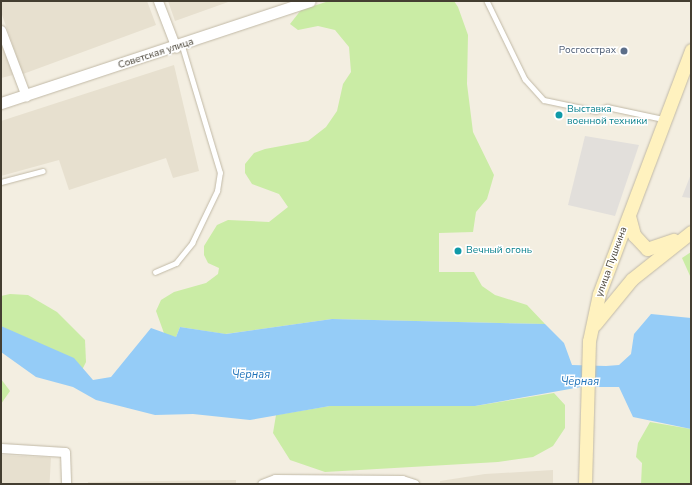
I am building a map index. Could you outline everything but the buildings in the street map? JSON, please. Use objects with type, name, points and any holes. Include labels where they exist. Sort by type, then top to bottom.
[{"type":"main road","name":"улица Пушкина","points":[[585,484],[589,341],[599,294],[630,216],[691,50]]},
{"type":"main road","points":[[630,216],[634,235],[647,249],[691,232]]},
{"type":"main road","points":[[593,325],[632,279],[691,232]]},
{"type":"street","points":[[158,1],[179,47]]},
{"type":"street","name":"Советская улица","points":[[1,103],[179,47],[310,1]]},
{"type":"street","points":[[1,30],[26,96]]},
{"type":"street","points":[[1,448],[65,452],[66,484]]},
{"type":"street","points":[[262,484],[275,479],[402,480],[414,484]]},
{"type":"lane","points":[[487,1],[522,73],[544,100],[596,111],[607,107],[665,120]]},
{"type":"lane","points":[[155,272],[176,262],[192,243],[217,191],[220,173],[179,47]]},
{"type":"lane","points":[[1,182],[44,171]]},
{"type":"shaded area","points":[[1,1],[147,1],[156,25],[23,74],[1,12]]},
{"type":"shaded area","points":[[168,1],[231,1],[175,21]]},
{"type":"shaded area","points":[[1,43],[13,75],[1,78]]},
{"type":"shaded area","points":[[174,65],[199,171],[173,178],[166,158],[69,190],[59,160],[1,176],[1,121]]},
{"type":"shaded area","points":[[585,136],[639,145],[615,216],[568,205]]},
{"type":"shaded area","points":[[691,174],[691,198],[682,197]]},
{"type":"shaded area","points":[[1,455],[51,458],[50,484],[1,484]]},
{"type":"shaded area","points":[[553,470],[553,484],[440,484],[440,481],[485,474]]},
{"type":"shaded area","points":[[236,480],[236,484],[88,484],[88,482]]},
{"type":"green space","points":[[329,1],[454,1],[458,7],[468,35],[467,84],[473,132],[494,175],[487,199],[476,212],[473,232],[439,233],[439,272],[474,272],[482,286],[495,295],[527,305],[545,324],[332,319],[225,334],[180,327],[176,337],[165,336],[156,311],[161,300],[174,292],[206,283],[218,274],[219,268],[208,263],[204,255],[204,246],[217,225],[228,220],[269,222],[288,207],[279,194],[252,184],[245,173],[245,164],[254,153],[265,149],[308,141],[326,127],[337,111],[343,84],[351,72],[349,47],[335,30],[318,26],[298,30],[290,24],[301,10]]},
{"type":"green space","points":[[691,252],[691,278],[682,258]]},
{"type":"green space","points":[[10,294],[28,295],[57,312],[85,340],[86,362],[82,370],[1,326],[1,296]]},
{"type":"green space","points":[[1,379],[10,391],[1,404]]},
{"type":"green space","points":[[554,393],[565,405],[565,428],[553,446],[533,457],[498,462],[325,472],[290,460],[273,433],[276,415],[330,406],[475,406]]},
{"type":"green space","points":[[650,422],[691,429],[691,484],[641,484],[642,463],[636,457],[638,443]]},
{"type":"water","name":"Чёрная","points":[[651,314],[691,318],[691,429],[633,417],[619,387],[581,387],[475,406],[330,406],[250,420],[193,414],[155,415],[96,400],[73,387],[36,377],[1,352],[1,326],[74,358],[93,380],[111,377],[151,328],[176,337],[180,327],[226,334],[332,319],[545,324],[564,343],[572,365],[606,366],[619,365],[631,354],[634,334]]},
{"type":"place","name":"Росгосстрах","points":[[624,51]]},
{"type":"place","name":"Выставка военной техники","points":[[559,115]]},
{"type":"place","name":"Вечный огонь","points":[[458,251]]}]
